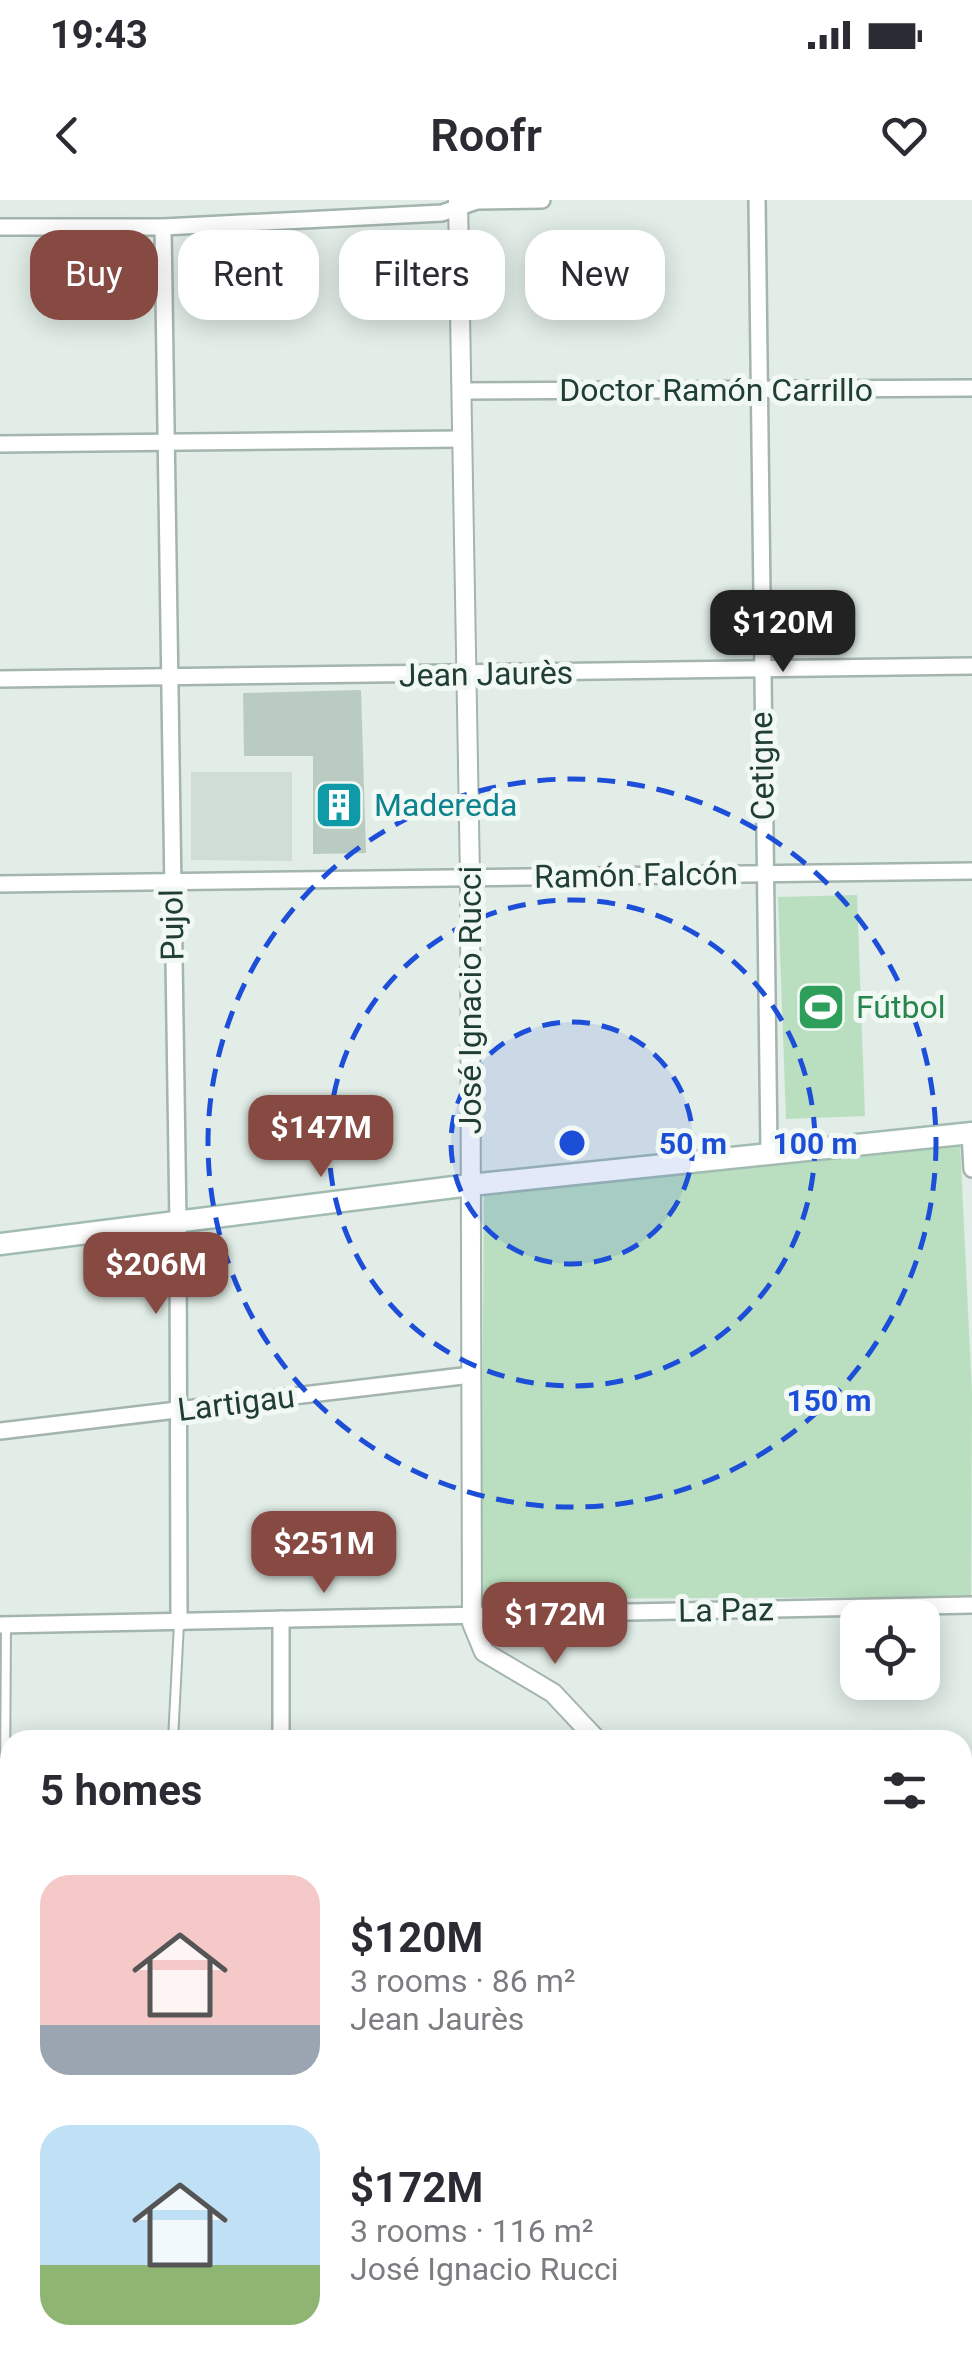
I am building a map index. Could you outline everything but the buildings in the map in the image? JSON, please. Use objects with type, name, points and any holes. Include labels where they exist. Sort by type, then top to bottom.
[{"type":"main road","points":[[0,1244],[470,1185],[971,1133]]},
{"type":"street","points":[[0,227],[163,226],[442,213],[458,204],[477,201],[542,200]]},
{"type":"street","name":"Cetigne","points":[[758,200],[769,1152]]},
{"type":"street","name":"José Ignacio Rucci","points":[[458,204],[470,878],[472,1615],[475,1638],[484,1652],[553,1694],[587,1730]]},
{"type":"street","name":"Pujol","points":[[163,226],[178,1224],[178,1624]]},
{"type":"street","name":"Doctor Ramón Carrillo","points":[[461,391],[972,388]]},
{"type":"street","points":[[0,444],[461,439]]},
{"type":"street","name":"Jean Jaurès","points":[[0,679],[464,676],[972,666]]},
{"type":"street","name":"Ramón Falcón","points":[[0,884],[972,871]]},
{"type":"street","points":[[971,1133],[972,1169]]},
{"type":"street","name":"Lartigau","points":[[0,1431],[472,1375]]},
{"type":"street","name":"La Paz","points":[[3,1625],[972,1605]]},
{"type":"street","points":[[281,1619],[281,1730]]},
{"type":"lane","points":[[173,1730],[178,1624]]},
{"type":"lane","points":[[3,1625],[4,1730]]},
{"type":"shaded area","points":[[191,772],[292,772],[292,861],[191,860]]},
{"type":"green space","name":"Fútbol","points":[[857,895],[865,1116],[786,1119],[778,897]]},
{"type":"green space","points":[[960,1142],[972,1394],[971,1597],[481,1599],[484,1192]]},
{"type":"place","name":"Madereda","points":[[339,805]]},
{"type":"place","name":"Fútbol","points":[[821,1007]]}]
